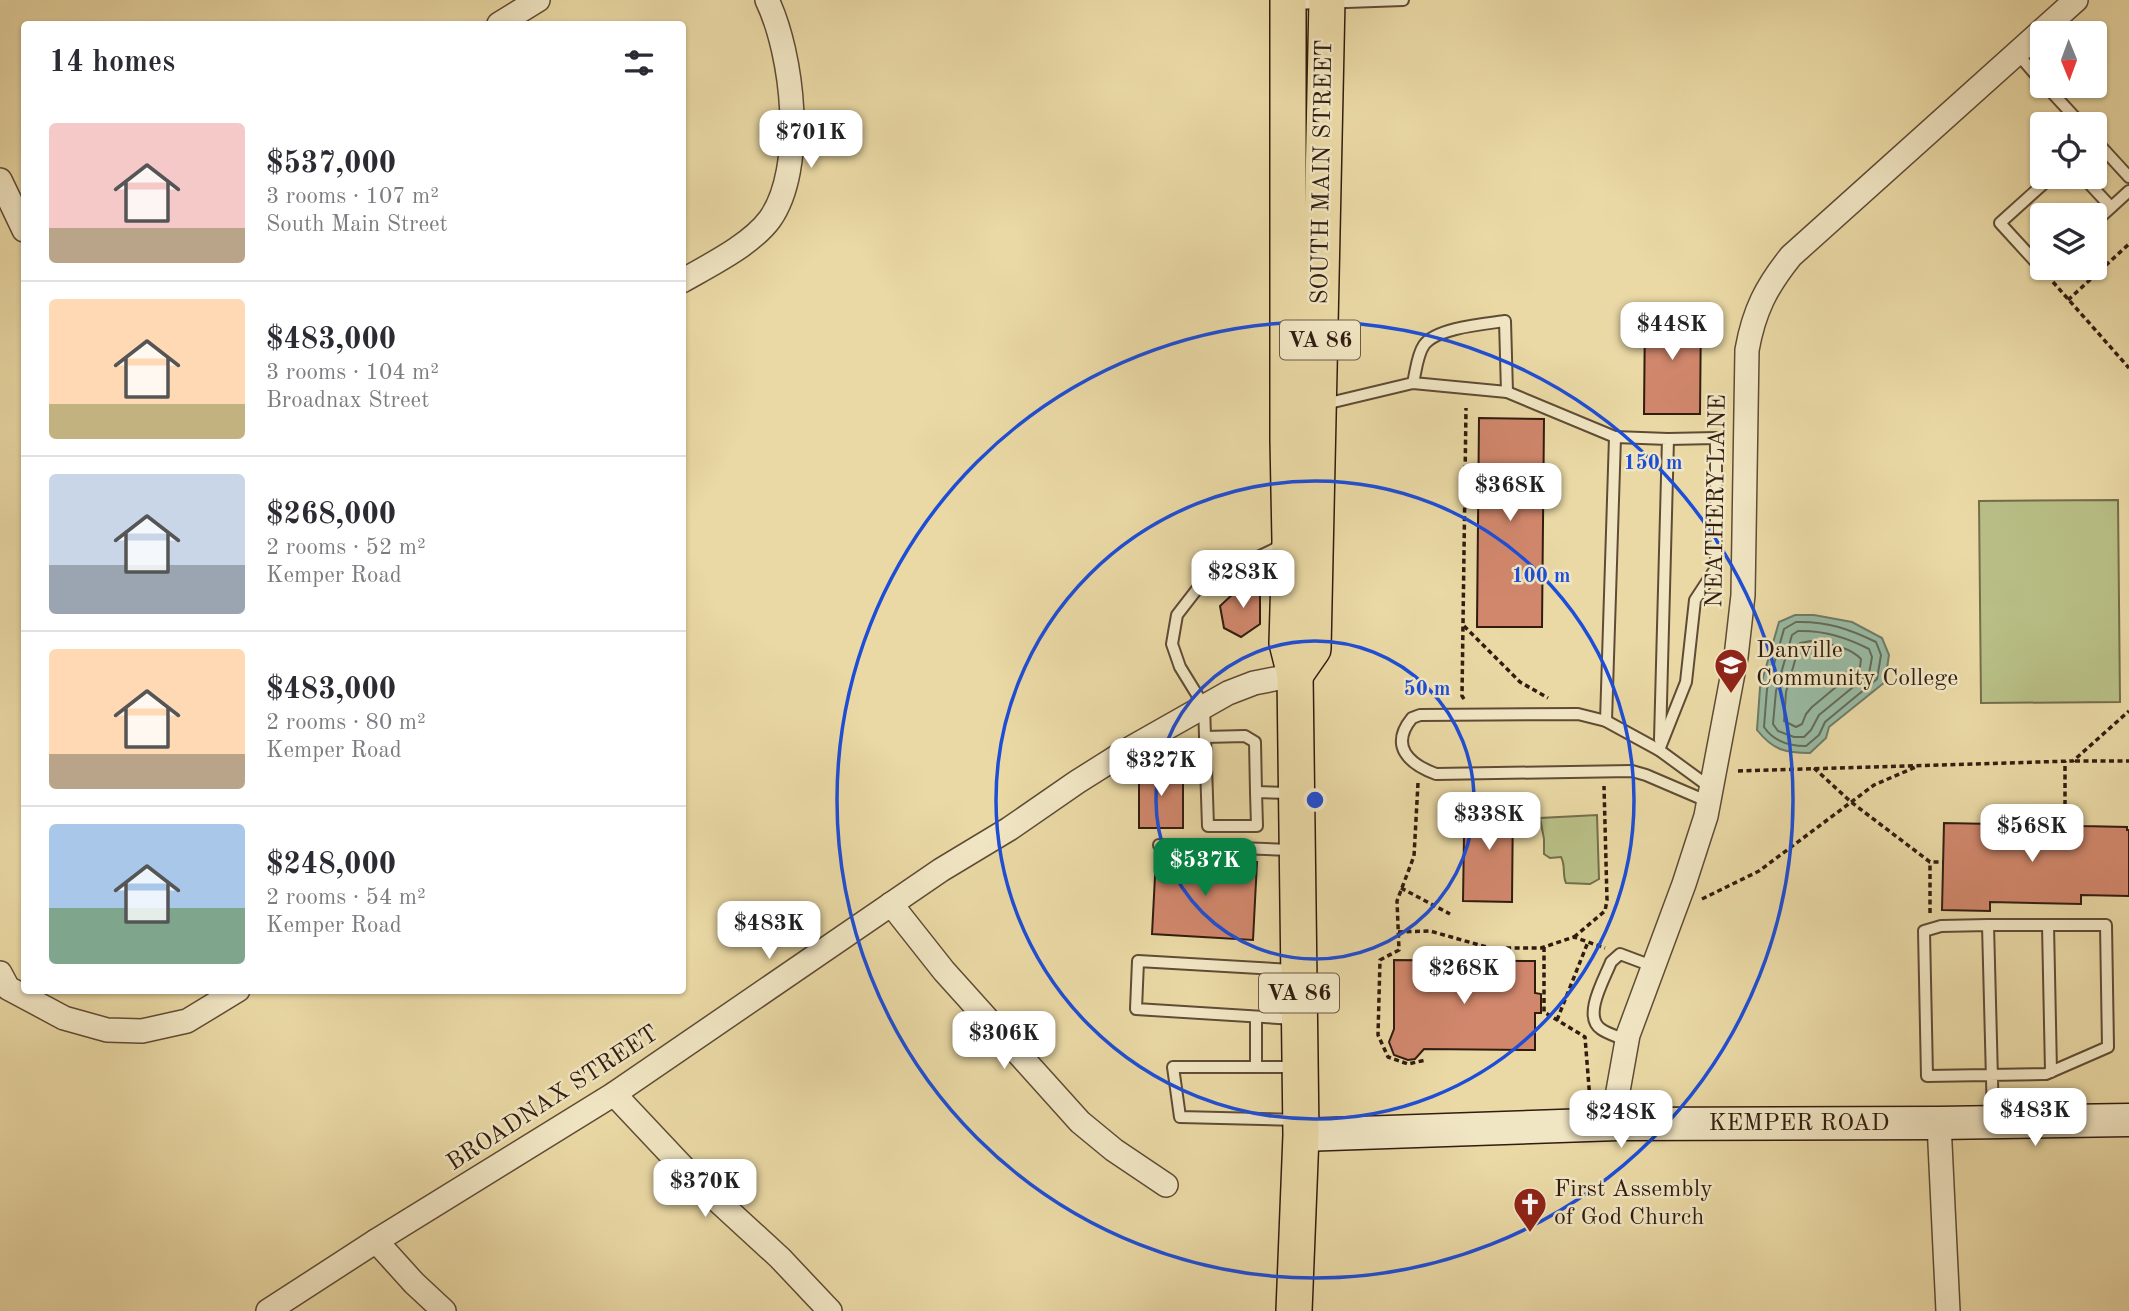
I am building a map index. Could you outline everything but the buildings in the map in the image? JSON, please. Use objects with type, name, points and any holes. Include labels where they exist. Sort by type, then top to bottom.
[{"type":"main road","name":"SOUTH MAIN STREET","points":[[1296,675],[1313,649],[1326,1]]},
{"type":"main road","name":"SOUTH MAIN STREET","points":[[1288,2],[1290,541],[1287,643],[1296,675],[1301,1127],[1294,1311]]},
{"type":"street","points":[[504,21],[538,0]]},
{"type":"street","points":[[686,278],[754,236],[769,219],[783,196],[792,136],[790,86],[783,47],[767,0]]},
{"type":"street","name":"NEATHERY LANE","points":[[1604,1124],[1618,1091],[1627,1041],[1652,966],[1684,884],[1711,787],[1736,657],[1743,595],[1747,350],[1760,302],[1791,256],[2076,0]]},
{"type":"street","points":[[0,180],[21,224]]},
{"type":"street","name":"BROADNAX STREET","points":[[268,1311],[614,1094],[942,870],[1157,732],[1228,693],[1254,683],[1296,675]]},
{"type":"street","points":[[891,904],[944,971],[1080,1122],[1114,1150],[1166,1185]]},
{"type":"street","points":[[0,972],[8,988],[64,1018],[107,1030],[142,1031],[187,1021],[231,994]]},
{"type":"street","points":[[614,1094],[694,1179],[780,1258],[830,1311]]},
{"type":"street","name":"KEMPER ROAD","points":[[1301,1127],[2129,1120]]},
{"type":"street","points":[[1939,1123],[1948,1311]]},
{"type":"street","points":[[376,1241],[444,1311]]},
{"type":"lane","points":[[1288,2],[1403,0]]},
{"type":"lane","points":[[2017,54],[2030,69]]},
{"type":"lane","points":[[2057,98],[2070,112]]},
{"type":"lane","points":[[2107,153],[2129,177]]},
{"type":"lane","points":[[2030,255],[2000,223],[2038,189]]},
{"type":"lane","points":[[2094,189],[2111,207]]},
{"type":"lane","points":[[2107,211],[2129,191]]},
{"type":"lane","points":[[1413,383],[1422,347],[1430,338],[1449,331],[1504,321],[1507,392]]},
{"type":"lane","points":[[1318,405],[1413,383],[1507,392],[1615,437],[1716,439],[1716,568],[1695,600],[1686,682],[1659,750]]},
{"type":"lane","points":[[1606,721],[1615,437]]},
{"type":"lane","points":[[1659,750],[1668,439]]},
{"type":"lane","points":[[1205,737],[1245,736],[1255,742],[1257,826],[1209,826],[1207,804],[1204,706],[1180,667],[1172,644],[1177,615],[1201,584],[1290,541]]},
{"type":"lane","points":[[1420,715],[1578,715],[1606,721],[1659,750],[1711,787],[1632,771],[1436,774],[1419,767],[1408,758],[1401,736],[1412,718],[1420,715]]},
{"type":"lane","points":[[1244,771],[1256,770]]},
{"type":"lane","points":[[1207,771],[1220,771]]},
{"type":"lane","points":[[1256,792],[1297,793]]},
{"type":"lane","points":[[1207,804],[1220,804]]},
{"type":"lane","points":[[1244,805],[1257,805]]},
{"type":"lane","points":[[1159,845],[1298,851]]},
{"type":"lane","points":[[1988,925],[1993,1122]]},
{"type":"lane","points":[[1988,925],[2106,925],[2108,1047],[2046,1074],[1927,1076],[1924,931],[1941,926],[1988,925]]},
{"type":"lane","points":[[2048,925],[2051,1072]]},
{"type":"lane","points":[[1627,1041],[1601,1029],[1593,1015],[1593,1006],[1611,962],[1620,954],[1652,966]]},
{"type":"lane","points":[[1299,971],[1138,961],[1136,1009],[1300,1019]]},
{"type":"lane","points":[[1256,1017],[1256,1067]]},
{"type":"lane","points":[[1300,1068],[1173,1067],[1180,1117],[1301,1127]]},
{"type":"path","points":[[2068,300],[2129,244]]},
{"type":"path","points":[[2052,280],[2129,368]]},
{"type":"path","points":[[1466,408],[1462,696],[1476,715]]},
{"type":"path","points":[[1465,626],[1520,682],[1578,715]]},
{"type":"path","points":[[2073,761],[2129,711]]},
{"type":"path","points":[[2065,761],[2065,822]]},
{"type":"path","points":[[1711,787],[1814,768],[2129,761]]},
{"type":"path","points":[[1672,915],[1759,870],[1874,785],[1920,765]]},
{"type":"path","points":[[1419,767],[1414,856],[1396,901],[1399,950],[1380,960],[1378,1035],[1388,1057],[1408,1063],[1426,1060]]},
{"type":"path","points":[[1814,768],[1851,802],[1930,862],[1943,862]]},
{"type":"path","points":[[1398,932],[1430,932],[1490,948],[1544,947],[1574,937],[1605,911],[1607,900],[1604,771]]},
{"type":"path","points":[[1930,862],[1930,929]]},
{"type":"path","points":[[1401,888],[1450,915]]},
{"type":"path","points":[[1574,937],[1620,954]]},
{"type":"path","points":[[1557,1020],[1588,942]]},
{"type":"path","points":[[1544,947],[1544,1012],[1585,1037],[1604,1124]]},
{"type":"green space","points":[[2118,500],[2120,702],[1981,703],[1979,501]]},
{"type":"green space","points":[[1597,815],[1599,879],[1590,884],[1566,883],[1561,857],[1550,858],[1544,854],[1540,818]]},
{"type":"water","points":[[1795,615],[1814,615],[1852,622],[1882,638],[1889,655],[1885,682],[1829,727],[1826,738],[1810,753],[1780,749],[1757,730],[1760,688],[1779,622]]},
{"type":"place","name":"Danville Community College","points":[[1731,695]]},
{"type":"place","name":"First Assembly of God Church","points":[[1530,1234]]}]
